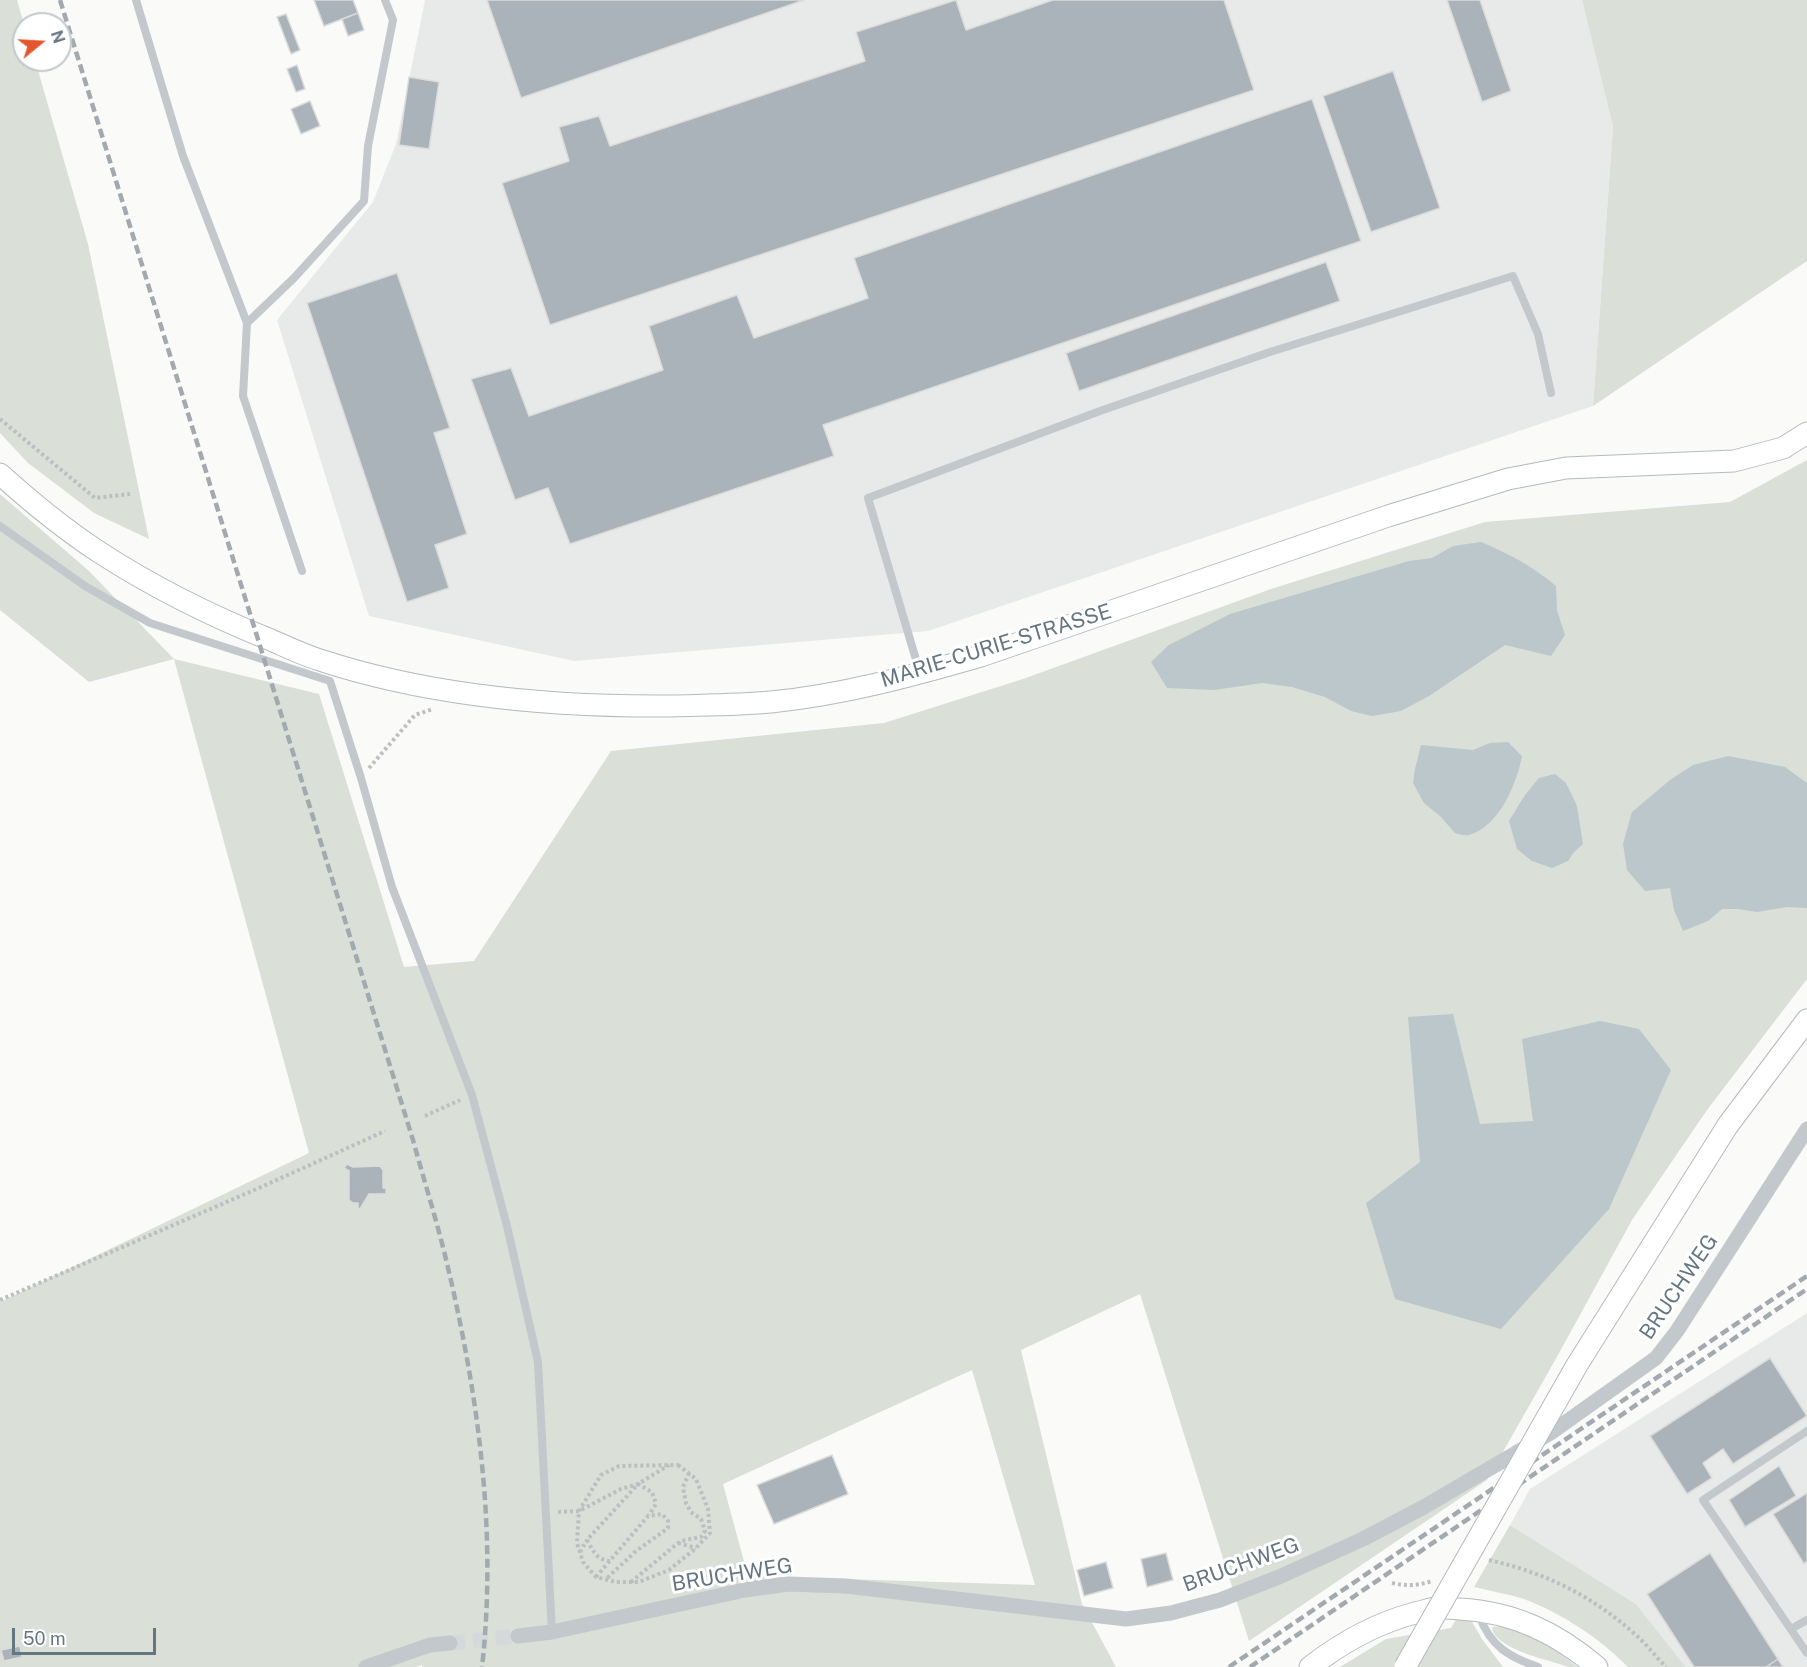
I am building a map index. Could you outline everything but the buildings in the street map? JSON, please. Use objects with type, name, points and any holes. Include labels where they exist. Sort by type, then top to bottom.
[{"type":"main road","name":"MARIE-CURIE-STRASSE","points":[[0,474],[31,501],[98,551],[162,589],[231,624],[308,655],[383,677],[457,692],[614,706],[732,705],[773,702],[840,692],[921,674],[981,656],[1389,516],[1508,479],[1566,468],[1734,461],[1783,448],[1807,433]]},
{"type":"main road","points":[[1405,1667],[1577,1365],[1728,1125],[1807,1020]]},
{"type":"main road","points":[[1310,1667],[1360,1634],[1393,1619],[1437,1608],[1478,1611],[1513,1618],[1540,1628],[1594,1666]]},
{"type":"street","name":"BRUCHWEG","points":[[518,1636],[552,1632],[745,1590],[788,1584],[846,1586],[1126,1619],[1171,1613],[1230,1596],[1364,1539],[1422,1508],[1552,1432],[1656,1358],[1677,1331],[1807,1129]]},
{"type":"street","points":[[366,1667],[430,1645],[450,1643]]},
{"type":"lane","points":[[136,0],[183,156],[247,323],[243,396],[302,571]]},
{"type":"lane","points":[[247,323],[294,278],[364,201],[368,146],[393,20],[385,0]]},
{"type":"lane","points":[[921,674],[868,498],[1100,411],[1270,352],[1513,276],[1538,334],[1551,393]]},
{"type":"lane","points":[[0,526],[85,586],[150,623],[330,681],[393,887],[472,1095],[507,1226],[538,1362],[552,1632]]},
{"type":"lane","points":[[1807,1431],[1704,1500],[1807,1653]]},
{"type":"lane","points":[[1478,1611],[1493,1641],[1510,1656],[1538,1667]]},
{"type":"lane","points":[[1791,1629],[1807,1620]]},
{"type":"path","points":[[0,419],[96,498],[130,494]]},
{"type":"path","points":[[361,778],[415,716],[437,707],[427,705]]},
{"type":"path","points":[[425,1116],[472,1095]]},
{"type":"path","points":[[0,1300],[385,1131]]},
{"type":"path","points":[[546,1513],[579,1511],[621,1489],[638,1484],[669,1465]]},
{"type":"path","points":[[678,1465],[689,1473],[696,1479],[708,1509],[710,1533],[669,1570],[639,1582],[616,1582],[596,1577],[583,1562],[577,1543],[579,1511],[601,1475],[619,1466],[678,1465]]},
{"type":"path","points":[[631,1582],[678,1543],[686,1539],[701,1537],[705,1531],[701,1519],[691,1512],[686,1503],[683,1487],[689,1473]]},
{"type":"path","points":[[596,1577],[656,1504],[652,1492],[638,1484]]},
{"type":"path","points":[[580,1552],[638,1484]]},
{"type":"path","points":[[606,1580],[635,1552],[668,1528],[668,1521],[662,1514],[648,1516]]},
{"type":"path","points":[[588,1540],[597,1556],[610,1561]]},
{"type":"path","points":[[678,1543],[696,1548]]},
{"type":"path","points":[[1480,1562],[1489,1560],[1521,1568],[1554,1580],[1598,1604],[1638,1636],[1666,1667]]},
{"type":"path","points":[[1392,1583],[1406,1586],[1440,1578]]},
{"type":"shaded area","points":[[0,0],[17,0],[20,12],[12,12],[12,72],[38,72],[88,244],[149,539],[94,513],[28,463],[0,433]]},
{"type":"shaded area","points":[[425,0],[1582,0],[1613,127],[1593,406],[928,631],[574,661],[369,616],[277,320],[373,202],[396,144]]},
{"type":"shaded area","points":[[1582,0],[1807,0],[1807,261],[1593,406],[1613,127]]},
{"type":"shaded area","points":[[1807,460],[1807,979],[1707,1110],[1632,1220],[1487,1480],[1249,1641],[1140,1294],[1021,1350],[1082,1604],[1116,1667],[422,1667],[422,1665],[416,1667],[0,1667],[0,1302],[309,1153],[174,659],[319,694],[404,967],[474,961],[611,751],[884,723],[1023,679],[1271,589],[1485,522],[1730,502]],"holes":[[[972,1370],[1035,1585],[748,1576],[723,1484]]]},
{"type":"shaded area","points":[[0,494],[89,571],[174,659],[89,682],[0,610]]},
{"type":"shaded area","points":[[1481,542],[1520,561],[1556,586],[1557,610],[1565,635],[1551,656],[1505,645],[1429,696],[1401,711],[1372,716],[1351,711],[1325,697],[1292,687],[1262,683],[1214,690],[1167,688],[1151,662],[1169,645],[1230,614],[1409,561],[1432,558],[1453,546]]},
{"type":"shaded area","points":[[1508,742],[1522,756],[1516,779],[1505,803],[1498,814],[1480,830],[1467,835],[1455,833],[1424,803],[1413,783],[1421,745],[1473,750],[1490,743]]},
{"type":"shaded area","points":[[1728,756],[1785,767],[1807,783],[1807,908],[1787,907],[1757,912],[1722,909],[1708,921],[1683,931],[1674,910],[1670,888],[1645,891],[1627,870],[1623,844],[1632,812],[1670,780],[1693,765]]},
{"type":"shaded area","points":[[1555,774],[1566,783],[1577,806],[1583,844],[1568,861],[1552,868],[1532,861],[1517,849],[1509,821],[1539,778]]},
{"type":"shaded area","points":[[1453,1014],[1480,1124],[1533,1121],[1522,1039],[1600,1021],[1639,1029],[1671,1070],[1609,1209],[1501,1329],[1395,1299],[1366,1203],[1420,1162],[1408,1017]]},
{"type":"shaded area","points":[[1807,1313],[1807,1667],[1686,1667],[1636,1604],[1510,1525],[1530,1489]]},
{"type":"shaded area","points":[[1510,1525],[1636,1604],[1686,1667],[1628,1667],[1605,1646],[1566,1619],[1524,1599],[1474,1587]]},
{"type":"shaded area","points":[[1457,1618],[1471,1620],[1503,1667],[1340,1667],[1386,1639],[1451,1628]]},
{"type":"shaded area","points":[[1493,1627],[1514,1629],[1526,1634],[1549,1646],[1577,1667],[1569,1667],[1514,1648],[1496,1636]]},
{"type":"tunnel","points":[[450,1643],[518,1636]]},
{"type":"railway","points":[[60,0],[413,1140],[445,1256],[469,1370],[482,1468],[487,1568],[482,1667]]},
{"type":"railway","points":[[1229,1667],[1807,1276]]},
{"type":"railway","points":[[1250,1667],[1807,1289]]}]
